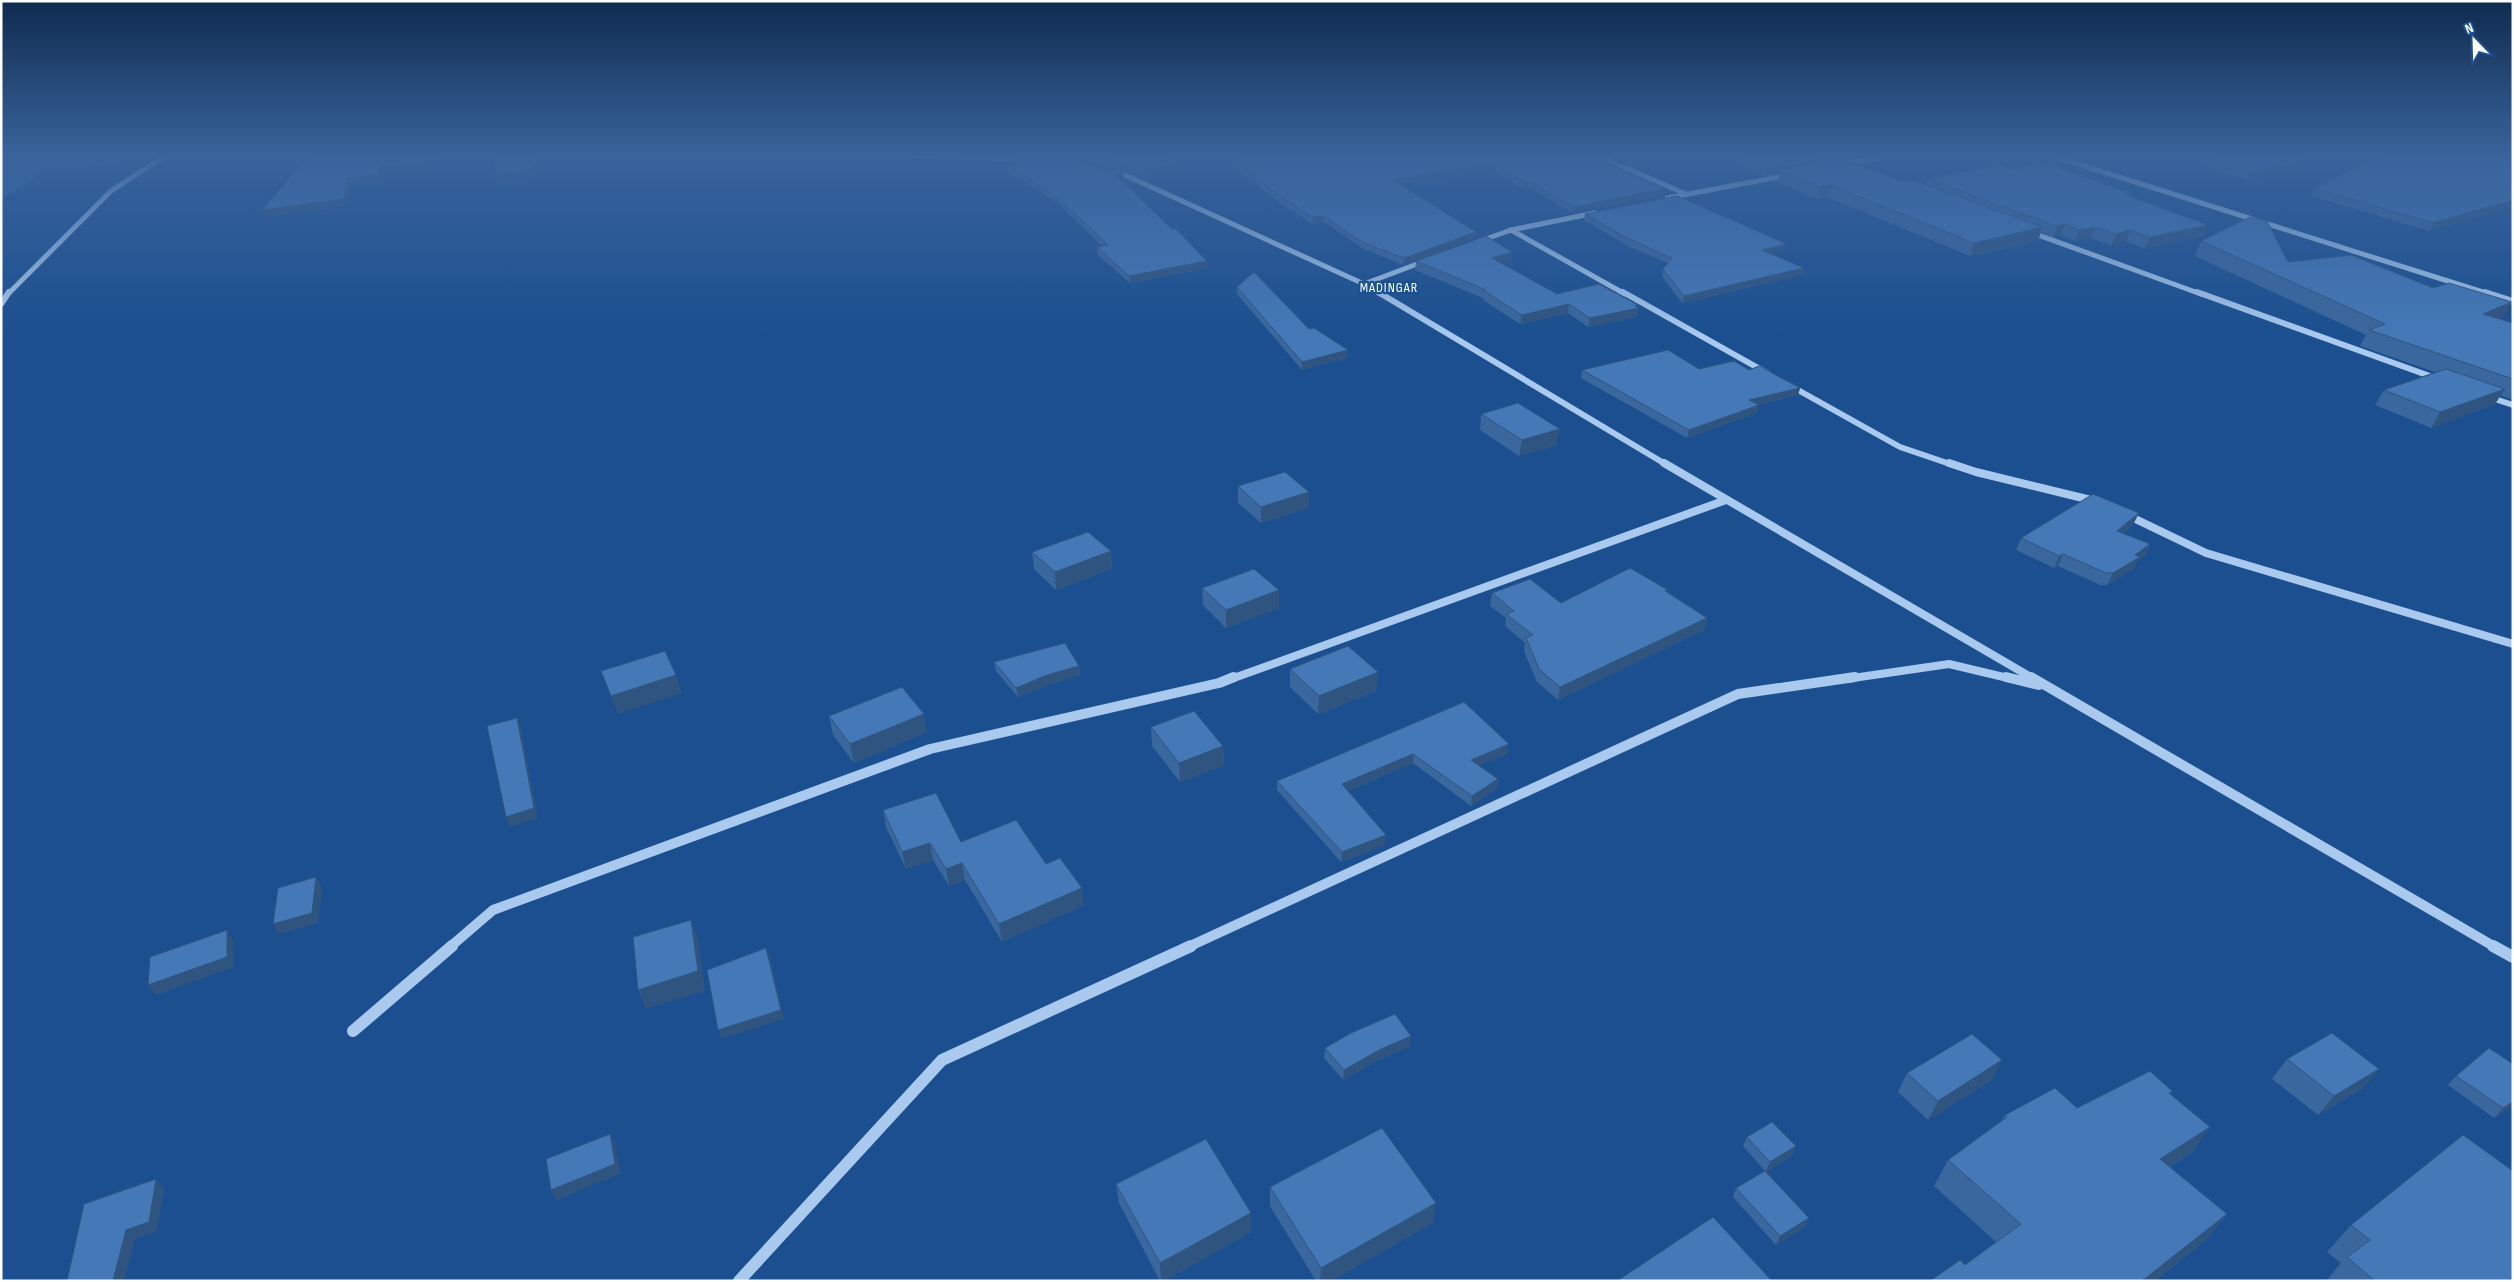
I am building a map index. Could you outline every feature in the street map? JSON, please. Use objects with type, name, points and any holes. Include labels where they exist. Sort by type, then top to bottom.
[{"type":"street","points":[[1,304],[10,290],[86,216]]},
{"type":"street","points":[[1214,216],[1364,284],[1726,500],[2513,957]]},
{"type":"street","points":[[1474,243],[1511,230],[1580,216]]},
{"type":"street","points":[[2243,216],[2513,301]]},
{"type":"street","points":[[2021,229],[2232,307],[2447,382]]},
{"type":"street","points":[[1511,230],[1770,375]]},
{"type":"street","points":[[1364,284],[1428,260]]},
{"type":"street","points":[[1779,380],[1900,447],[1976,472],[2100,502]]},
{"type":"street","points":[[2475,392],[2513,405]]},
{"type":"street","points":[[353,1032],[493,910],[930,749],[1219,683],[1726,500]]},
{"type":"street","points":[[2118,511],[2206,553],[2513,644]]},
{"type":"street","points":[[738,1281],[942,1060],[1738,694],[1949,664],[2049,688]]},
{"type":"building","points":[[1078,216],[1158,216],[1172,229],[1175,228],[1207,261],[1129,276],[1097,247],[1108,245]]},
{"type":"building","points":[[1311,216],[1450,216],[1476,232],[1404,258],[1362,242],[1324,216]]},
{"type":"building","points":[[1588,216],[1722,216],[1787,244],[1762,250],[1804,268],[1684,296],[1663,269],[1672,258],[1629,239]]},
{"type":"building","points":[[1907,216],[2011,216],[2042,227],[1974,243]]},
{"type":"building","points":[[2029,216],[2183,216],[2208,225],[2150,237],[2130,230],[2116,234],[2095,227],[2080,230],[2065,224],[2057,226]]},
{"type":"building","points":[[2409,216],[2458,216],[2433,223]]},
{"type":"building","points":[[2250,217],[2267,221],[2288,262],[2351,255],[2433,288],[2449,283],[2512,302],[2483,314],[2513,323],[2513,379],[2369,330],[2385,324],[2201,241]]},
{"type":"building","points":[[1486,236],[1512,252],[1492,258],[1557,294],[1599,284],[1638,305],[1635,306],[1639,308],[1590,318],[1569,304],[1522,315],[1484,291],[1486,290],[1416,261]]},
{"type":"building","points":[[1254,272],[1309,329],[1314,328],[1348,350],[1302,362],[1237,287]]},
{"type":"building","points":[[1668,350],[1699,369],[1734,361],[1749,370],[1759,366],[1800,388],[1749,400],[1759,405],[1689,430],[1582,370]]},
{"type":"building","points":[[2446,369],[2505,389],[2440,412],[2384,390]]},
{"type":"building","points":[[1518,403],[1560,429],[1522,440],[1481,414]]},
{"type":"building","points":[[1285,472],[1309,492],[1261,507],[1238,486]]},
{"type":"building","points":[[2093,494],[2139,513],[2117,531],[2150,544],[2135,555],[2140,557],[2113,573],[2106,573],[2063,554],[2059,556],[2021,538]]},
{"type":"building","points":[[1088,532],[1111,551],[1055,572],[1032,552]]},
{"type":"building","points":[[1630,568],[1668,590],[1665,591],[1707,618],[1560,687],[1539,669],[1526,638],[1533,635],[1506,614],[1514,611],[1492,593],[1530,579],[1561,603]]},
{"type":"building","points":[[1254,569],[1279,590],[1226,610],[1202,588]]},
{"type":"building","points":[[1065,643],[1079,666],[1047,675],[1016,688],[994,662]]},
{"type":"building","points":[[1348,646],[1378,672],[1319,696],[1290,669]]},
{"type":"building","points":[[665,651],[676,675],[611,696],[601,671]]},
{"type":"building","points":[[902,687],[924,714],[850,744],[829,716]]},
{"type":"building","points":[[1464,702],[1509,744],[1471,760],[1498,779],[1472,796],[1413,754],[1342,784],[1386,835],[1342,852],[1277,781]]},
{"type":"building","points":[[1194,711],[1223,746],[1179,763],[1151,727]]},
{"type":"building","points":[[517,718],[534,808],[506,817],[487,726]]},
{"type":"building","points":[[936,793],[961,842],[1016,820],[1046,864],[1060,858],[1082,888],[999,924],[962,863],[946,869],[930,843],[902,852],[883,810]]},
{"type":"building","points":[[316,877],[312,913],[273,924],[278,888]]},
{"type":"building","points":[[691,920],[698,971],[638,990],[633,937]]},
{"type":"building","points":[[227,930],[227,957],[148,985],[150,957]]},
{"type":"building","points":[[766,948],[781,1010],[718,1030],[707,970]]},
{"type":"building","points":[[1395,1014],[1411,1036],[1379,1050],[1344,1070],[1325,1048],[1351,1033]]},
{"type":"building","points":[[2332,1033],[2379,1069],[2334,1096],[2287,1059]]},
{"type":"building","points":[[1972,1034],[2002,1060],[1938,1101],[1907,1073]]},
{"type":"building","points":[[2489,1048],[2513,1064],[2513,1102],[2503,1108],[2456,1076]]},
{"type":"building","points":[[2150,1071],[2173,1092],[2169,1093],[2210,1127],[2160,1159],[2227,1214],[2142,1281],[1930,1281],[1960,1260],[1965,1265],[2021,1224],[1948,1160],[2007,1117],[2005,1115],[2055,1088],[2077,1108]]},
{"type":"building","points":[[1772,1122],[1796,1146],[1770,1162],[1747,1137]]},
{"type":"building","points":[[1382,1128],[1436,1203],[1321,1268],[1270,1187]]},
{"type":"building","points":[[610,1134],[615,1164],[551,1190],[546,1159]]},
{"type":"building","points":[[2463,1135],[2513,1171],[2513,1281],[2375,1281],[2347,1257],[2370,1240],[2351,1225]]},
{"type":"building","points":[[1206,1139],[1251,1213],[1160,1263],[1116,1184]]},
{"type":"building","points":[[1765,1171],[1809,1218],[1780,1236],[1736,1188]]},
{"type":"building","points":[[156,1179],[149,1222],[126,1230],[113,1281],[67,1281],[84,1204]]},
{"type":"building","points":[[1713,1217],[1772,1281],[1617,1281]]},
{"type":"district","name":"MADINGAR","points":[[1389,287]]}]
